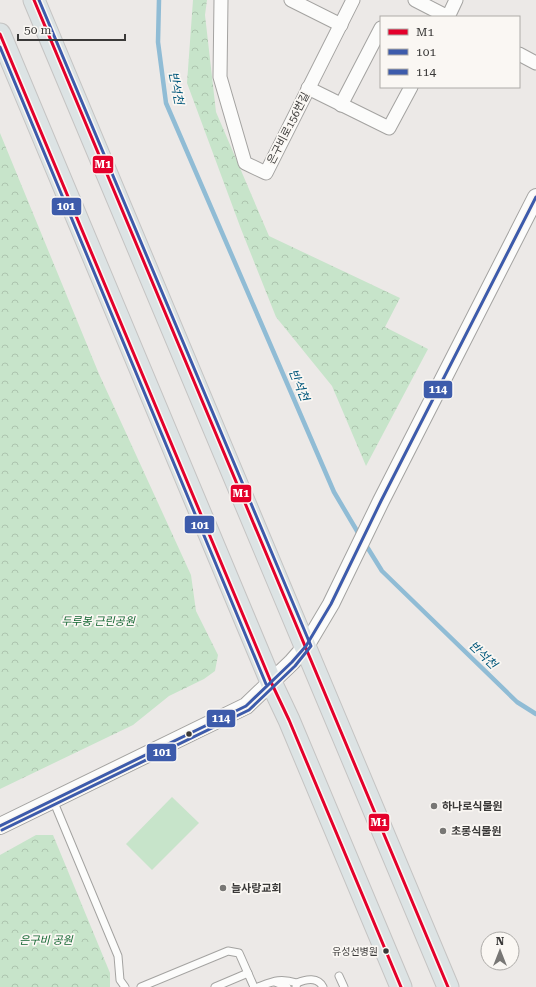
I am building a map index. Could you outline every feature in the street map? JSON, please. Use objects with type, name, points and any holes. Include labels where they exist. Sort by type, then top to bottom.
[{"type":"main road","points":[[34,0],[448,987]]},
{"type":"main road","points":[[0,34],[271,682],[289,720],[401,987]]},
{"type":"street","name":"은구비로156번길","points":[[221,0],[220,77],[245,163],[266,173],[353,0]]},
{"type":"street","points":[[291,0],[341,25]]},
{"type":"street","points":[[415,0],[446,16]]},
{"type":"street","points":[[448,16],[456,0]]},
{"type":"street","points":[[341,105],[380,30]]},
{"type":"street","points":[[520,55],[536,63]]},
{"type":"street","points":[[308,88],[389,128],[410,88]]},
{"type":"street","points":[[0,826],[246,706],[292,662],[306,646],[338,591],[378,508],[536,197]]},
{"type":"lane","points":[[53,800],[118,956],[120,980],[125,987]]},
{"type":"lane","points":[[141,987],[228,951],[239,953],[254,987]]},
{"type":"lane","points":[[215,987],[248,973]]},
{"type":"lane","points":[[339,976],[344,987]]},
{"type":"lane","points":[[258,987],[273,981],[284,980],[296,985],[305,980],[312,979],[322,984],[323,987]]},
{"type":"lane","points":[[273,981],[287,987]]},
{"type":"green space","points":[[193,0],[207,0],[205,15],[216,112],[269,236],[400,298],[385,327],[428,349],[366,466],[332,386],[276,317],[241,229],[187,83]]},
{"type":"green space","name":"두루봉 근린공원","points":[[0,133],[99,374],[191,575],[196,611],[218,655],[215,671],[204,679],[169,696],[133,725],[0,789]]},
{"type":"green space","points":[[172,797],[199,823],[152,870],[126,844]]},
{"type":"green space","name":"은구비 공원","points":[[36,835],[53,835],[110,973],[110,987],[0,987],[0,855]]},
{"type":"waterway","name":"반석천","points":[[159,0],[158,42],[166,103],[334,492],[360,536]]},
{"type":"waterway","name":"반석천","points":[[364,542],[382,571],[517,702],[536,714]]},
{"type":"transit line","name":"M1","points":[[34,0],[448,987]]},
{"type":"transit line","name":"101","points":[[2,830],[249,710],[295,666],[311,646],[39,0]]},
{"type":"transit line","name":"M1","points":[[0,34],[271,682],[289,720],[401,987]]},
{"type":"transit line","name":"101","points":[[0,47],[266,684]]},
{"type":"transit line","name":"114","points":[[0,826],[246,706],[292,662],[306,646],[331,604],[381,501],[536,197]]},
{"type":"place","name":"하나로식물원","points":[[434,806]]},
{"type":"place","name":"초롱식물원","points":[[443,831]]},
{"type":"place","name":"늘사랑교회","points":[[223,888]]},
{"type":"place","name":"유성선병원","points":[[386,951]]}]
